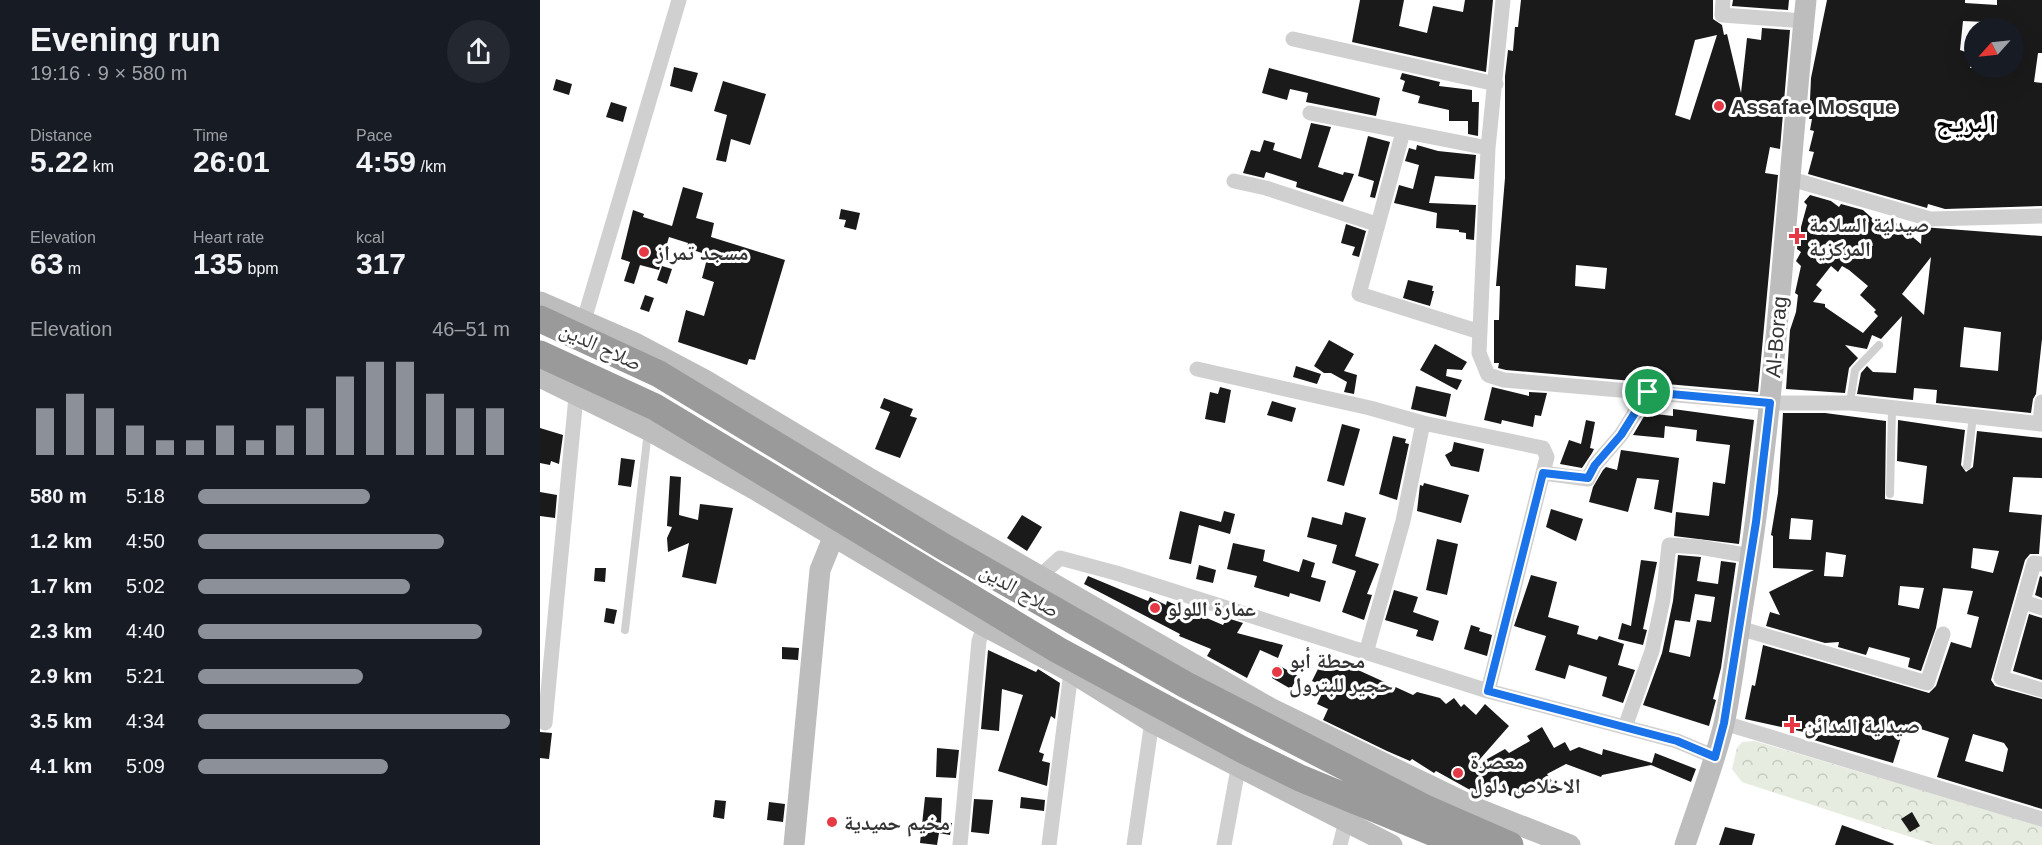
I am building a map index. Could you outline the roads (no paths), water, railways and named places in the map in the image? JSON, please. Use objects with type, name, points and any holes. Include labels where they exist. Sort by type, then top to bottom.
[{"type":"highway","name":"صلاح الدين","points":[[540,319],[659,374],[944,547],[1186,685],[1423,807],[1510,845]]},
{"type":"highway","name":"صلاح الدين","points":[[542,370],[578,382],[651,418],[886,544],[1154,712],[1240,759],[1348,811],[1462,845]]},
{"type":"main road","name":"Al-Borag","points":[[1685,845],[1724,723],[1751,556],[1770,403],[1791,179],[1796,87],[1805,10]]},
{"type":"main road","points":[[540,302],[584,320],[705,381],[1272,709],[1476,808],[1570,845]]},
{"type":"main road","points":[[651,418],[754,489],[833,538],[984,626],[1154,712]]},
{"type":"main road","points":[[794,845],[820,570],[833,538]]},
{"type":"main road","points":[[1348,811],[1392,845]]},
{"type":"street","points":[[584,320],[679,0]]},
{"type":"street","points":[[1503,0],[1488,148],[1480,332],[1479,358],[1488,375],[1504,380],[1770,403],[1850,403],[2041,424],[2042,402]]},
{"type":"street","points":[[1723,0],[1722,15],[1805,10]]},
{"type":"street","points":[[1293,39],[1496,84]]},
{"type":"street","points":[[1310,113],[1488,148]]},
{"type":"street","points":[[1403,132],[1376,224],[1359,294],[1480,332]]},
{"type":"street","points":[[1791,179],[1929,219],[2042,216]]},
{"type":"street","points":[[1234,181],[1266,188],[1376,224]]},
{"type":"street","points":[[1197,369],[1370,408],[1423,423],[1543,448],[1547,457],[1488,691]]},
{"type":"street","points":[[545,723],[545,661],[578,382]]},
{"type":"street","points":[[1543,473],[1588,478],[1595,465],[1621,435],[1648,392]]},
{"type":"street","points":[[1366,653],[1403,521],[1423,423]]},
{"type":"street","points":[[1625,727],[1652,651],[1663,599],[1670,545],[1700,547],[1751,556]]},
{"type":"street","points":[[1040,576],[1060,558],[1116,573],[1488,691],[1677,741],[1715,757]]},
{"type":"street","points":[[2042,564],[2034,563],[2001,678],[2042,690]]},
{"type":"street","points":[[2024,602],[2042,608]]},
{"type":"street","points":[[960,845],[979,642],[984,626]]},
{"type":"street","points":[[1739,628],[1927,683],[1942,634]]},
{"type":"street","points":[[1049,845],[1071,672]]},
{"type":"street","points":[[1134,845],[1154,712]]},
{"type":"street","points":[[1724,723],[2042,819]]},
{"type":"street","points":[[1224,845],[1240,759]]},
{"type":"street","points":[[1340,845],[1348,811]]},
{"type":"lane","points":[[1850,403],[1855,370],[1879,345]]},
{"type":"lane","points":[[1890,494],[1892,409]]},
{"type":"lane","points":[[1967,466],[1974,416]]},
{"type":"lane","points":[[625,630],[651,418]]},
{"type":"place","name":"Assafae Mosque","points":[[1719,106]]},
{"type":"place","name":"صيدلية السلامة المركزية","points":[[1797,236]]},
{"type":"place","name":"مسجد تمراز","points":[[644,252]]},
{"type":"place","name":"عمارة اللولو","points":[[1155,608]]},
{"type":"place","name":"محطة أبو حجير للبترول","points":[[1277,672]]},
{"type":"place","name":"صيدلية المدائن","points":[[1792,725]]},
{"type":"place","name":"معصرة الاخلاص دلول","points":[[1458,773]]},
{"type":"place","name":"مخيم حميدية","points":[[832,822]]},
{"type":"district","name":"البريج","points":[[1966,123]]}]
